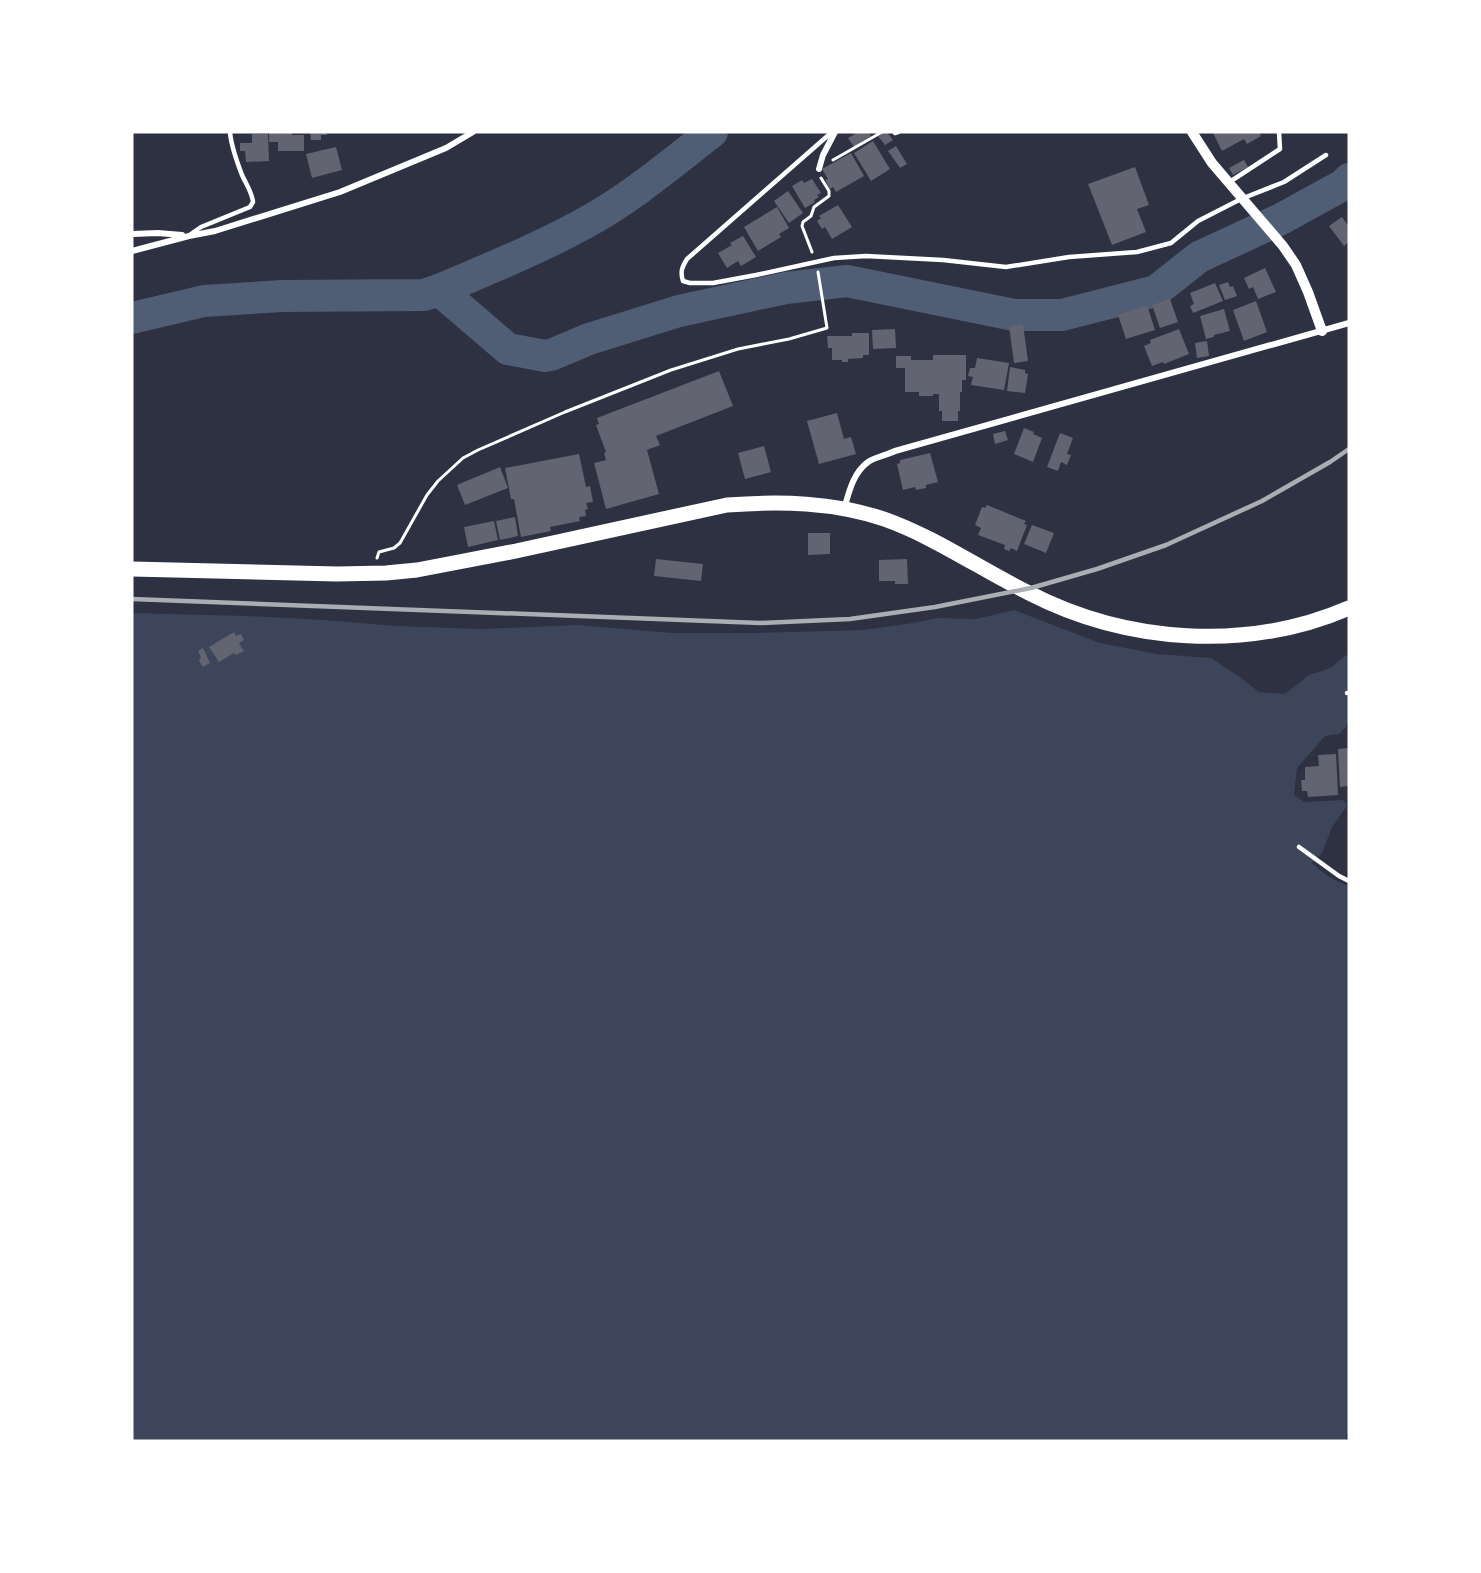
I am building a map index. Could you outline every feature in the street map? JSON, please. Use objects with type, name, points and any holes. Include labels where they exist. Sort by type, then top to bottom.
[{"type":"main road","points":[[132,569],[337,574],[417,570],[505,554],[727,506],[790,503],[822,505],[882,519],[912,530],[1030,594],[1065,610],[1141,631],[1190,636],[1259,633],[1297,625],[1349,608]]},
{"type":"street","points":[[132,251],[215,231],[340,192],[446,148],[473,132]]},
{"type":"street","points":[[819,169],[834,132]]},
{"type":"street","points":[[1191,132],[1212,163],[1283,246],[1296,265],[1322,331]]},
{"type":"street","points":[[132,234],[158,233],[189,236]]},
{"type":"street","points":[[844,509],[850,486],[863,468],[869,462],[895,451],[1349,323]]},
{"type":"lane","points":[[189,236],[201,227],[250,207],[253,202],[230,140],[230,132]]},
{"type":"lane","points":[[834,132],[687,259],[682,268],[683,280],[712,282],[816,265],[834,258],[866,256],[943,260],[1006,267],[1069,257],[1137,252],[1171,243],[1198,221],[1284,182],[1326,155]]},
{"type":"lane","points":[[1228,183],[1280,149],[1280,132]]},
{"type":"lane","points":[[1299,847],[1349,880]]},
{"type":"path","points":[[371,574],[379,552],[394,548],[400,543],[427,495],[438,481],[463,458],[565,412],[671,370],[738,349],[789,339],[827,328],[816,265],[802,226],[803,222],[811,216],[814,207],[829,196],[829,191],[817,171],[882,132]]},
{"type":"shaded area","points":[[1014,610],[1100,643],[1157,654],[1211,658],[1259,692],[1285,694],[1309,675],[1331,668],[1349,654],[1349,719],[1339,734],[1325,736],[1297,768],[1294,795],[1304,802],[1344,800],[1347,806],[1332,827],[1322,853],[1312,863],[1329,877],[1349,886],[1349,1431],[1346,1441],[132,1441],[132,613],[248,616],[482,629],[577,625],[672,633],[755,633],[864,630],[937,618],[976,619]]},
{"type":"building","points":[[269,132],[292,132],[292,135],[304,135],[304,151],[278,151],[278,142],[269,142]]},
{"type":"building","points":[[310,132],[327,132],[327,135],[321,135],[321,140],[311,140]]},
{"type":"building","points":[[858,132],[868,132],[871,136],[854,147],[848,138]]},
{"type":"building","points":[[887,132],[893,140],[885,145],[878,136]]},
{"type":"building","points":[[1214,132],[1259,132],[1261,136],[1247,144],[1244,139],[1222,151]]},
{"type":"building","points":[[252,134],[268,134],[269,161],[246,162],[245,151],[240,151],[240,143],[252,143]]},
{"type":"building","points":[[873,141],[890,169],[871,181],[854,153]]},
{"type":"building","points":[[896,146],[907,164],[900,168],[888,151]]},
{"type":"building","points":[[336,147],[342,170],[312,178],[306,154]]},
{"type":"building","points":[[851,153],[864,176],[836,192],[833,187],[830,189],[825,180],[828,179],[822,169]]},
{"type":"building","points":[[1244,160],[1248,167],[1233,175],[1229,168]]},
{"type":"building","points":[[1135,167],[1149,205],[1137,209],[1146,232],[1112,245],[1088,184]]},
{"type":"building","points":[[812,179],[821,193],[817,195],[819,197],[814,200],[815,202],[805,208],[792,186],[802,180],[804,183]]},
{"type":"building","points":[[788,191],[803,213],[789,223],[774,201]]},
{"type":"building","points":[[838,205],[852,227],[832,239],[825,227],[822,229],[817,221],[821,218],[819,216]]},
{"type":"building","points":[[777,207],[789,228],[779,234],[781,237],[758,251],[744,227]]},
{"type":"building","points":[[1342,217],[1349,227],[1349,242],[1344,246],[1329,226]]},
{"type":"building","points":[[743,236],[756,257],[741,266],[738,261],[727,268],[718,253]]},
{"type":"building","points":[[1265,268],[1276,292],[1258,299],[1253,287],[1249,289],[1244,278]]},
{"type":"building","points":[[1228,282],[1230,287],[1233,286],[1237,296],[1225,300],[1219,285]]},
{"type":"building","points":[[1215,283],[1223,301],[1193,313],[1190,306],[1194,304],[1190,293]]},
{"type":"building","points":[[1170,299],[1178,322],[1160,328],[1152,305]]},
{"type":"building","points":[[1256,301],[1267,332],[1244,341],[1233,310]]},
{"type":"building","points":[[1147,305],[1155,330],[1126,339],[1118,315]]},
{"type":"building","points":[[1224,309],[1230,331],[1206,339],[1200,316]]},
{"type":"building","points":[[1023,324],[1028,361],[1014,363],[1009,326]]},
{"type":"building","points":[[895,329],[896,348],[873,349],[872,330]]},
{"type":"building","points":[[1179,329],[1189,354],[1152,366],[1144,346],[1151,343],[1150,340]]},
{"type":"building","points":[[852,333],[869,333],[869,355],[863,355],[863,358],[848,359],[848,362],[832,360],[832,348],[828,348],[827,336],[852,336]]},
{"type":"building","points":[[1207,341],[1209,356],[1197,358],[1195,343]]},
{"type":"building","points":[[933,355],[966,355],[966,380],[962,380],[958,421],[942,421],[942,411],[939,411],[939,394],[919,396],[919,392],[905,392],[905,368],[896,368],[896,356],[911,356],[911,360],[933,360]]},
{"type":"building","points":[[977,358],[1009,363],[1004,390],[971,385],[973,377],[968,376],[970,368],[975,368]]},
{"type":"building","points":[[1010,367],[1025,370],[1028,374],[1025,393],[1007,391]]},
{"type":"building","points":[[719,371],[733,406],[656,436],[660,445],[647,450],[659,494],[606,509],[594,463],[606,460],[604,453],[606,452],[596,425],[599,424],[597,418]]},
{"type":"building","points":[[837,413],[844,439],[851,437],[856,454],[819,464],[807,421]]},
{"type":"building","points":[[1024,428],[1042,438],[1033,462],[1014,454]]},
{"type":"building","points":[[1005,431],[1008,440],[995,444],[993,434]]},
{"type":"building","points":[[1060,433],[1073,438],[1067,454],[1071,455],[1067,465],[1061,462],[1058,471],[1047,467]]},
{"type":"building","points":[[764,446],[771,472],[745,479],[738,453]]},
{"type":"building","points":[[930,453],[938,482],[926,485],[926,488],[916,490],[915,487],[903,490],[897,464],[900,460]]},
{"type":"building","points":[[579,454],[586,487],[590,486],[593,502],[586,503],[588,509],[585,510],[586,516],[579,517],[580,521],[550,527],[551,531],[521,537],[505,468]]},
{"type":"building","points":[[500,467],[508,488],[465,505],[457,485]]},
{"type":"building","points":[[987,505],[1026,521],[1024,524],[1027,525],[1017,551],[1011,548],[1009,551],[1004,549],[1005,545],[978,535],[981,528],[975,525],[982,507],[985,508]]},
{"type":"building","points":[[515,517],[518,536],[500,540],[496,521]]},
{"type":"building","points":[[494,521],[498,540],[468,547],[464,527]]},
{"type":"building","points":[[1032,525],[1054,533],[1046,553],[1024,544]]},
{"type":"building","points":[[808,533],[830,533],[830,554],[808,555]]},
{"type":"building","points":[[656,559],[703,564],[701,581],[654,576]]},
{"type":"building","points":[[907,559],[908,584],[879,581],[879,560]]},
{"type":"building","points":[[234,632],[236,636],[241,634],[244,640],[239,643],[244,651],[236,655],[234,653],[219,662],[209,647]]},
{"type":"building","points":[[203,648],[210,663],[203,667],[199,661],[201,657],[198,651]]},
{"type":"building","points":[[1349,748],[1349,786],[1340,787],[1338,749]]},
{"type":"building","points":[[1336,754],[1338,795],[1308,797],[1307,791],[1302,791],[1301,780],[1305,780],[1305,767],[1319,766],[1318,755]]},
{"type":"waterway","points":[[132,318],[204,301],[282,296],[424,295],[513,258],[585,223],[635,192],[712,132]]},
{"type":"waterway","points":[[439,290],[508,349],[545,356],[589,339],[679,311],[786,288],[847,281],[1014,315],[1062,315],[1156,291],[1199,257],[1281,219],[1343,185],[1349,179]]},
{"type":"railway","points":[[132,599],[760,623],[850,619],[935,607],[1031,588],[1097,569],[1166,545],[1262,501],[1349,449]]}]
